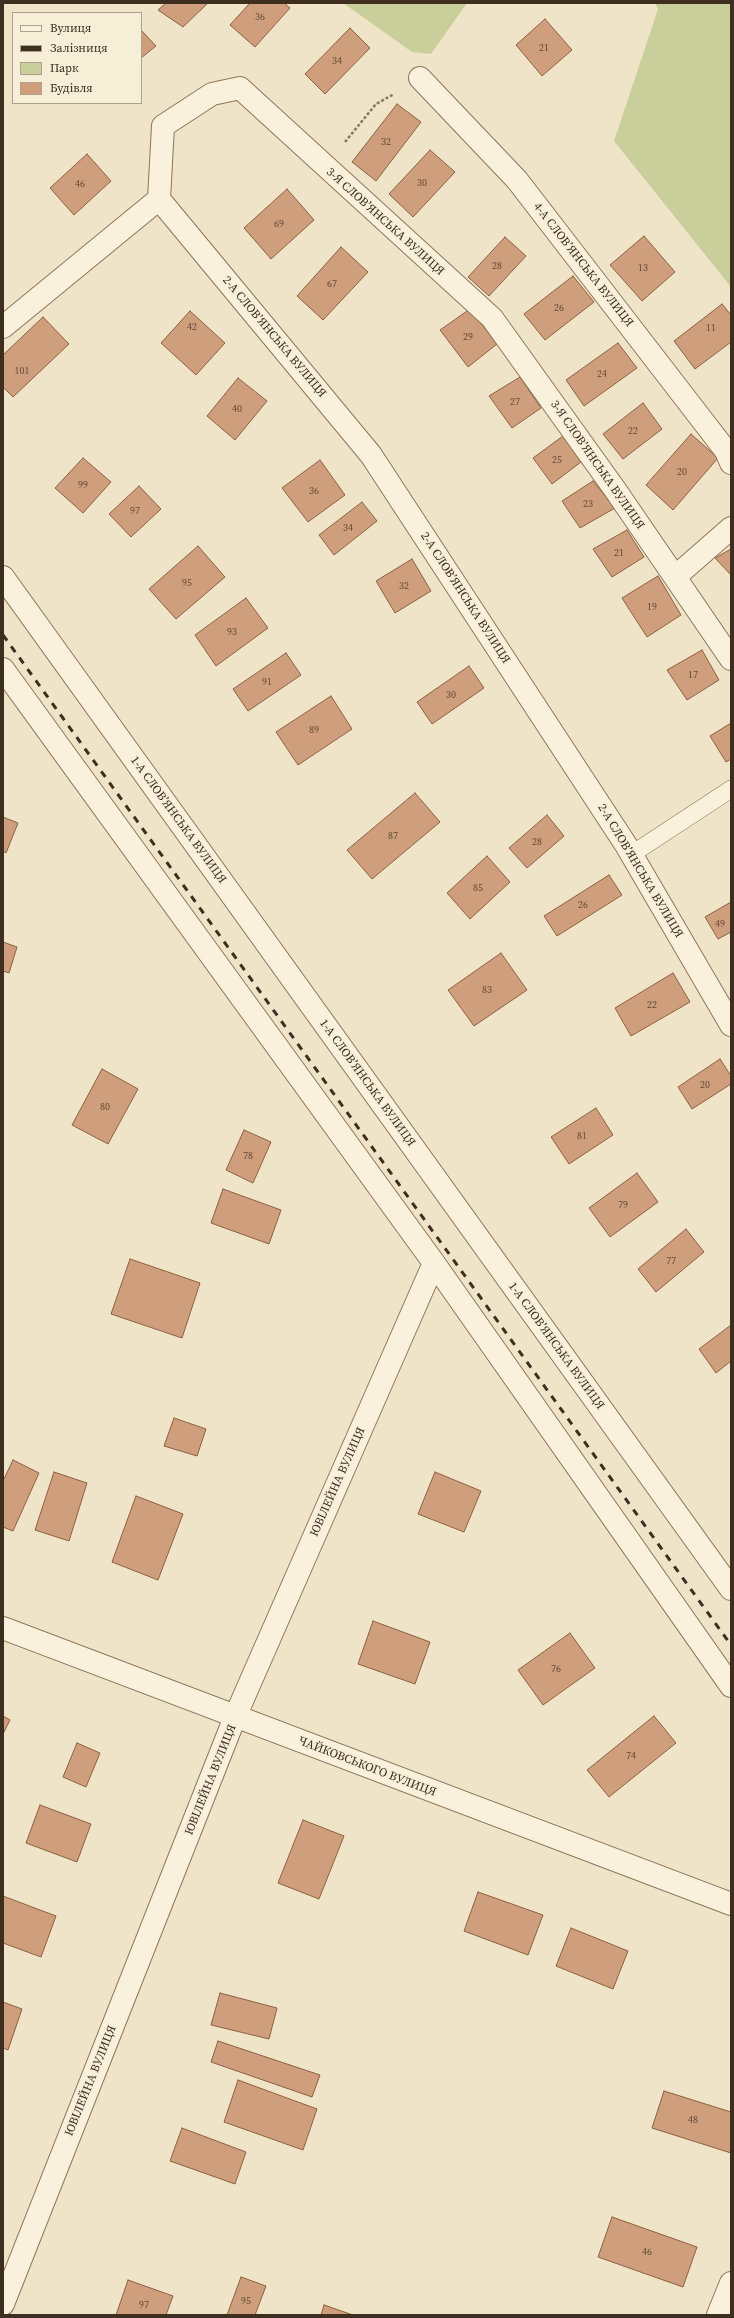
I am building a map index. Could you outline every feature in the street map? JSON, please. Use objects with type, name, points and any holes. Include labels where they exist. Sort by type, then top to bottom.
[{"type":"street","name":"4-А СЛОВ’ЯНСЬКА ВУЛИЦЯ","points":[[420,78],[518,180],[726,451],[731,463]]},
{"type":"street","name":"3-Я СЛОВ’ЯНСЬКА ВУЛИЦЯ","points":[[159,199],[163,126],[212,94],[240,88],[492,318],[675,577],[731,659]]},
{"type":"street","points":[[3,327],[159,199]]},
{"type":"street","name":"2-А СЛОВ’ЯНСЬКА ВУЛИЦЯ","points":[[159,199],[371,455],[632,854],[731,1025]]},
{"type":"street","points":[[675,577],[731,528]]},
{"type":"street","name":"1-А СЛОВ’ЯНСЬКА ВУЛИЦЯ","points":[[3,577],[731,1589]]},
{"type":"street","points":[[3,670],[434,1263],[731,1686]]},
{"type":"street","name":"ЮВІЛЕЙНА ВУЛИЦЯ","points":[[3,2304],[235,1717],[434,1263]]},
{"type":"street","name":"ЧАЙКОВСЬКОГО ВУЛИЦЯ","points":[[3,1628],[731,1904]]},
{"type":"street","points":[[718,2315],[731,2283]]},
{"type":"lane","points":[[632,854],[731,789]]},
{"type":"path","points":[[325,167],[376,104]]},
{"type":"green space","points":[[343,3],[467,3],[431,54],[412,52]]},
{"type":"green space","points":[[655,3],[731,3],[731,287],[614,141],[658,9]]},
{"type":"building","points":[[166,3],[208,3],[183,27],[158,10]]},
{"type":"building","points":[[250,3],[284,3],[290,8],[255,47],[230,25]]},
{"type":"building","points":[[545,19],[572,50],[542,76],[516,45]]},
{"type":"building","points":[[350,28],[370,48],[325,94],[305,74]]},
{"type":"building","points":[[142,31],[156,46],[142,57]]},
{"type":"building","points":[[397,104],[421,122],[376,181],[352,162]]},
{"type":"building","points":[[430,150],[455,172],[413,217],[389,194]]},
{"type":"building","points":[[87,154],[111,181],[74,215],[50,188]]},
{"type":"building","points":[[287,189],[314,220],[271,259],[244,228]]},
{"type":"building","points":[[644,236],[675,272],[642,301],[610,265]]},
{"type":"building","points":[[505,237],[526,256],[489,296],[468,277]]},
{"type":"building","points":[[341,247],[368,272],[323,320],[297,296]]},
{"type":"building","points":[[573,276],[594,302],[545,340],[524,314]]},
{"type":"building","points":[[722,304],[731,315],[731,342],[695,369],[674,341]]},
{"type":"building","points":[[470,309],[497,344],[468,367],[440,330]]},
{"type":"building","points":[[190,311],[225,343],[196,375],[161,343]]},
{"type":"building","points":[[43,317],[69,344],[13,397],[3,387],[3,355]]},
{"type":"building","points":[[618,343],[637,368],[584,406],[566,380]]},
{"type":"building","points":[[520,377],[541,408],[512,428],[489,396]]},
{"type":"building","points":[[238,378],[267,401],[235,440],[207,416]]},
{"type":"building","points":[[643,403],[662,429],[623,459],[603,434]]},
{"type":"building","points":[[691,434],[718,458],[673,510],[646,485]]},
{"type":"building","points":[[563,436],[581,462],[552,484],[533,458]]},
{"type":"building","points":[[83,458],[111,482],[83,513],[55,488]]},
{"type":"building","points":[[320,460],[345,495],[308,522],[282,488]]},
{"type":"building","points":[[593,481],[615,508],[580,528],[562,501]]},
{"type":"building","points":[[139,486],[161,509],[131,537],[109,514]]},
{"type":"building","points":[[362,502],[377,521],[334,555],[319,535]]},
{"type":"building","points":[[627,530],[644,557],[612,577],[593,549]]},
{"type":"building","points":[[198,546],[225,577],[176,619],[149,589]]},
{"type":"building","points":[[731,549],[731,575],[715,558]]},
{"type":"building","points":[[412,559],[431,591],[395,613],[376,581]]},
{"type":"building","points":[[658,576],[681,615],[647,637],[622,598]]},
{"type":"building","points":[[246,598],[268,628],[216,666],[195,635]]},
{"type":"building","points":[[702,650],[719,680],[687,700],[667,670]]},
{"type":"building","points":[[286,653],[301,675],[248,711],[233,689]]},
{"type":"building","points":[[469,666],[484,688],[432,724],[417,702]]},
{"type":"building","points":[[331,696],[352,729],[298,765],[276,732]]},
{"type":"building","points":[[731,723],[731,759],[726,762],[710,736]]},
{"type":"building","points":[[415,793],[440,822],[372,879],[347,850]]},
{"type":"building","points":[[547,815],[564,836],[527,868],[509,848]]},
{"type":"building","points":[[3,817],[18,823],[6,853],[3,851]]},
{"type":"building","points":[[487,856],[510,882],[470,919],[447,893]]},
{"type":"building","points":[[609,875],[622,895],[557,936],[544,916]]},
{"type":"building","points":[[731,902],[731,932],[718,939],[705,917]]},
{"type":"building","points":[[3,942],[17,947],[9,973],[3,971]]},
{"type":"building","points":[[501,953],[527,990],[474,1026],[448,990]]},
{"type":"building","points":[[673,973],[690,1002],[631,1036],[615,1008]]},
{"type":"building","points":[[720,1059],[731,1076],[731,1084],[692,1109],[678,1087]]},
{"type":"building","points":[[102,1069],[138,1089],[108,1144],[72,1125]]},
{"type":"building","points":[[596,1108],[613,1135],[569,1164],[551,1137]]},
{"type":"building","points":[[244,1130],[271,1142],[253,1183],[226,1170]]},
{"type":"building","points":[[637,1173],[658,1202],[610,1237],[589,1208]]},
{"type":"building","points":[[223,1189],[281,1210],[269,1244],[211,1223]]},
{"type":"building","points":[[686,1229],[704,1252],[656,1292],[638,1269]]},
{"type":"building","points":[[130,1259],[200,1283],[182,1338],[111,1314]]},
{"type":"building","points":[[731,1325],[731,1361],[716,1373],[699,1349]]},
{"type":"building","points":[[174,1418],[206,1429],[197,1456],[164,1446]]},
{"type":"building","points":[[13,1460],[39,1473],[13,1531],[3,1527],[3,1481]]},
{"type":"building","points":[[54,1472],[87,1483],[69,1541],[35,1530]]},
{"type":"building","points":[[435,1472],[481,1491],[464,1532],[418,1514]]},
{"type":"building","points":[[136,1496],[183,1514],[158,1580],[112,1562]]},
{"type":"building","points":[[373,1621],[430,1642],[415,1684],[358,1664]]},
{"type":"building","points":[[570,1633],[595,1668],[543,1705],[518,1670]]},
{"type":"building","points":[[3,1716],[10,1720],[3,1734]]},
{"type":"building","points":[[654,1716],[676,1743],[609,1797],[587,1770]]},
{"type":"building","points":[[77,1743],[100,1753],[86,1787],[63,1777]]},
{"type":"building","points":[[40,1805],[91,1824],[77,1862],[26,1843]]},
{"type":"building","points":[[303,1820],[344,1836],[319,1899],[278,1883]]},
{"type":"building","points":[[478,1892],[543,1915],[528,1955],[464,1931]]},
{"type":"building","points":[[3,1896],[56,1916],[41,1957],[3,1943]]},
{"type":"building","points":[[571,1928],[628,1951],[613,1989],[556,1966]]},
{"type":"building","points":[[220,1993],[277,2008],[269,2039],[211,2025]]},
{"type":"building","points":[[3,2002],[22,2009],[8,2050],[3,2048]]},
{"type":"building","points":[[218,2041],[320,2075],[312,2097],[211,2062]]},
{"type":"building","points":[[238,2080],[317,2109],[303,2150],[224,2122]]},
{"type":"building","points":[[664,2091],[731,2112],[731,2153],[652,2128]]},
{"type":"building","points":[[182,2128],[246,2152],[235,2184],[170,2161]]},
{"type":"building","points":[[612,2217],[697,2247],[683,2287],[598,2257]]},
{"type":"building","points":[[241,2277],[266,2286],[255,2315],[227,2315]]},
{"type":"building","points":[[128,2280],[173,2296],[166,2315],[116,2315]]},
{"type":"building","points":[[324,2305],[353,2315],[321,2315]]},
{"type":"railway","points":[[3,635],[731,1645]]}]
